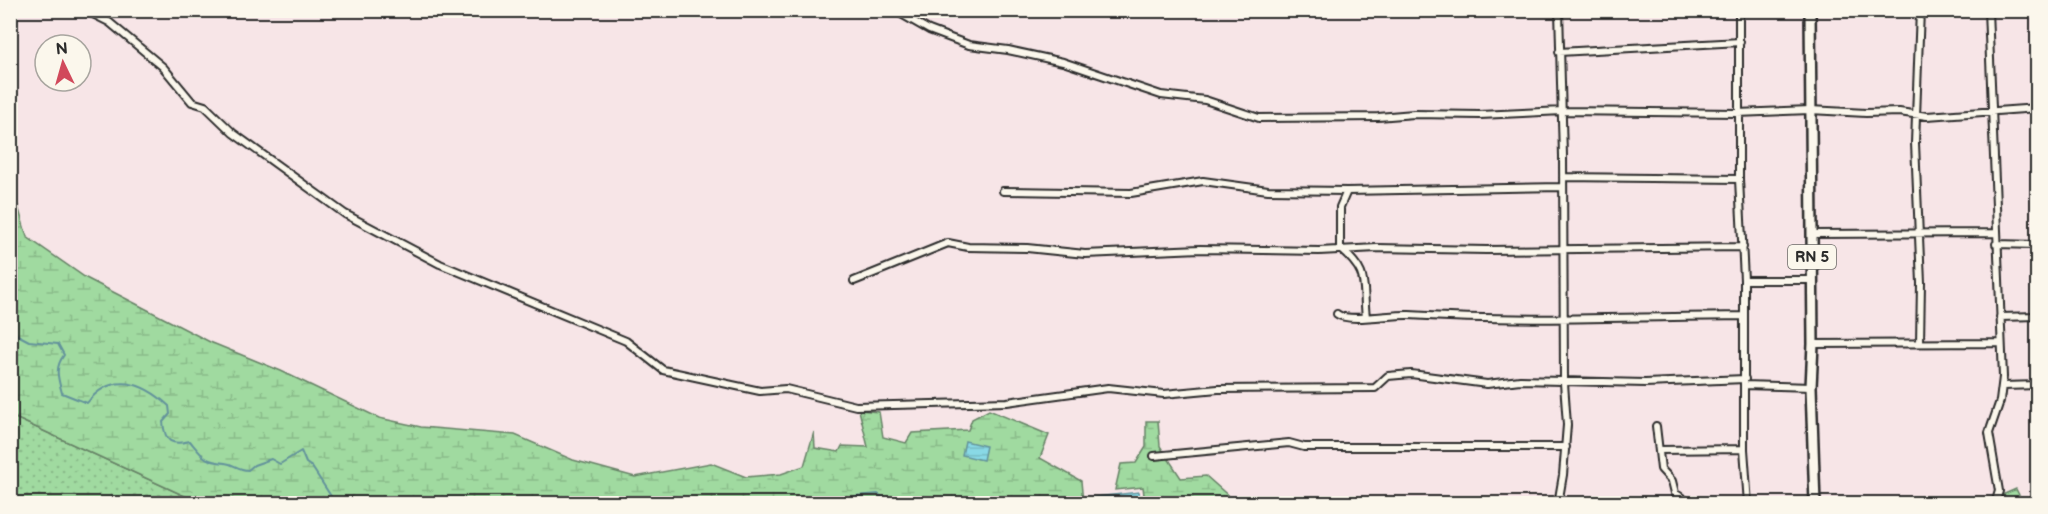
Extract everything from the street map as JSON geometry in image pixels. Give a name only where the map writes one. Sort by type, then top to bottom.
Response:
[{"type":"main road","name":"RN 5","points":[[1810,10],[1813,234],[1811,387],[1815,504]]},
{"type":"street","points":[[85,10],[109,22],[154,60],[192,102],[205,106],[233,133],[345,214],[440,264],[626,341],[659,368],[688,377],[760,391],[786,389],[856,405],[1007,402],[1108,388],[1164,394],[1218,388],[1375,388],[1388,376],[1411,374],[1487,384],[1520,380],[1645,383],[1708,378],[1811,387]]},
{"type":"street","points":[[894,10],[929,30],[969,45],[1008,50],[1068,64],[1161,95],[1204,100],[1259,118],[1378,117],[1414,114],[1480,115],[1562,111],[1737,113],[1810,110],[1927,116],[2037,108]]},
{"type":"street","points":[[1558,504],[1566,447],[1567,393],[1564,382],[1559,10]]},
{"type":"street","points":[[1739,10],[1738,179],[1743,247],[1744,449],[1748,504]]},
{"type":"street","points":[[1920,10],[1916,114],[1917,234],[1921,283],[1920,343]]},
{"type":"street","points":[[1988,10],[2002,386],[1996,416],[1989,433],[2000,491],[1995,504]]},
{"type":"street","points":[[1559,52],[1740,42]]},
{"type":"street","points":[[1563,177],[1738,179]]},
{"type":"street","points":[[1003,191],[1131,193],[1203,181],[1268,190],[1347,191],[1563,187]]},
{"type":"street","points":[[1340,249],[1340,207],[1347,191]]},
{"type":"street","points":[[1813,234],[1996,233]]},
{"type":"street","points":[[854,281],[869,273],[911,259],[932,247],[948,243],[968,247],[1027,248],[1085,254],[1195,249],[1319,251],[1340,249],[1743,247]]},
{"type":"street","points":[[1996,244],[2037,245]]},
{"type":"street","points":[[1340,249],[1358,264],[1362,274],[1366,317]]},
{"type":"street","points":[[1744,280],[1812,280]]},
{"type":"street","points":[[1337,314],[1344,319],[1398,315],[1564,318],[1743,316]]},
{"type":"street","points":[[2000,317],[2037,316]]},
{"type":"street","points":[[1813,344],[2001,343]]},
{"type":"street","points":[[2002,386],[2037,386]]},
{"type":"street","points":[[1656,426],[1661,469],[1672,481],[1675,493],[1691,504]]},
{"type":"street","points":[[1154,456],[1289,443],[1304,447],[1566,447]]},
{"type":"street","points":[[1659,450],[1744,449]]},
{"type":"green space","points":[[10,190],[15,196],[27,237],[86,278],[210,342],[281,371],[379,418],[421,427],[515,435],[573,460],[635,477],[711,463],[746,477],[781,474],[804,466],[814,432],[815,448],[839,452],[842,446],[868,447],[859,410],[879,412],[883,437],[906,443],[912,433],[968,430],[972,419],[989,410],[1049,435],[1040,458],[1081,481],[1083,503],[200,503],[11,416]]},
{"type":"green space","points":[[11,416],[200,503],[11,504]]},
{"type":"green space","points":[[1146,421],[1158,421],[1160,446],[1181,478],[1206,476],[1232,499],[1285,503],[1145,503],[1143,487],[1115,490],[1121,464],[1136,463],[1146,447]]},
{"type":"green space","points":[[2016,489],[2023,503],[1982,503],[1982,499],[2000,496]]},
{"type":"water","points":[[965,441],[986,446],[983,460],[962,455]]},
{"type":"water","points":[[1139,492],[1140,503],[1089,503],[1088,498]]},
{"type":"waterway","points":[[10,294],[15,297],[16,310],[10,313]]},
{"type":"waterway","points":[[10,331],[29,341],[58,344],[64,355],[58,369],[62,393],[87,403],[97,393],[117,384],[138,386],[149,391],[169,406],[170,414],[163,422],[167,438],[178,443],[190,441],[209,460],[248,470],[254,465],[271,459],[280,464],[301,451],[306,463],[312,467],[336,504]]},
{"type":"waterway","points":[[838,504],[857,496],[878,494],[887,501],[885,504]]}]
